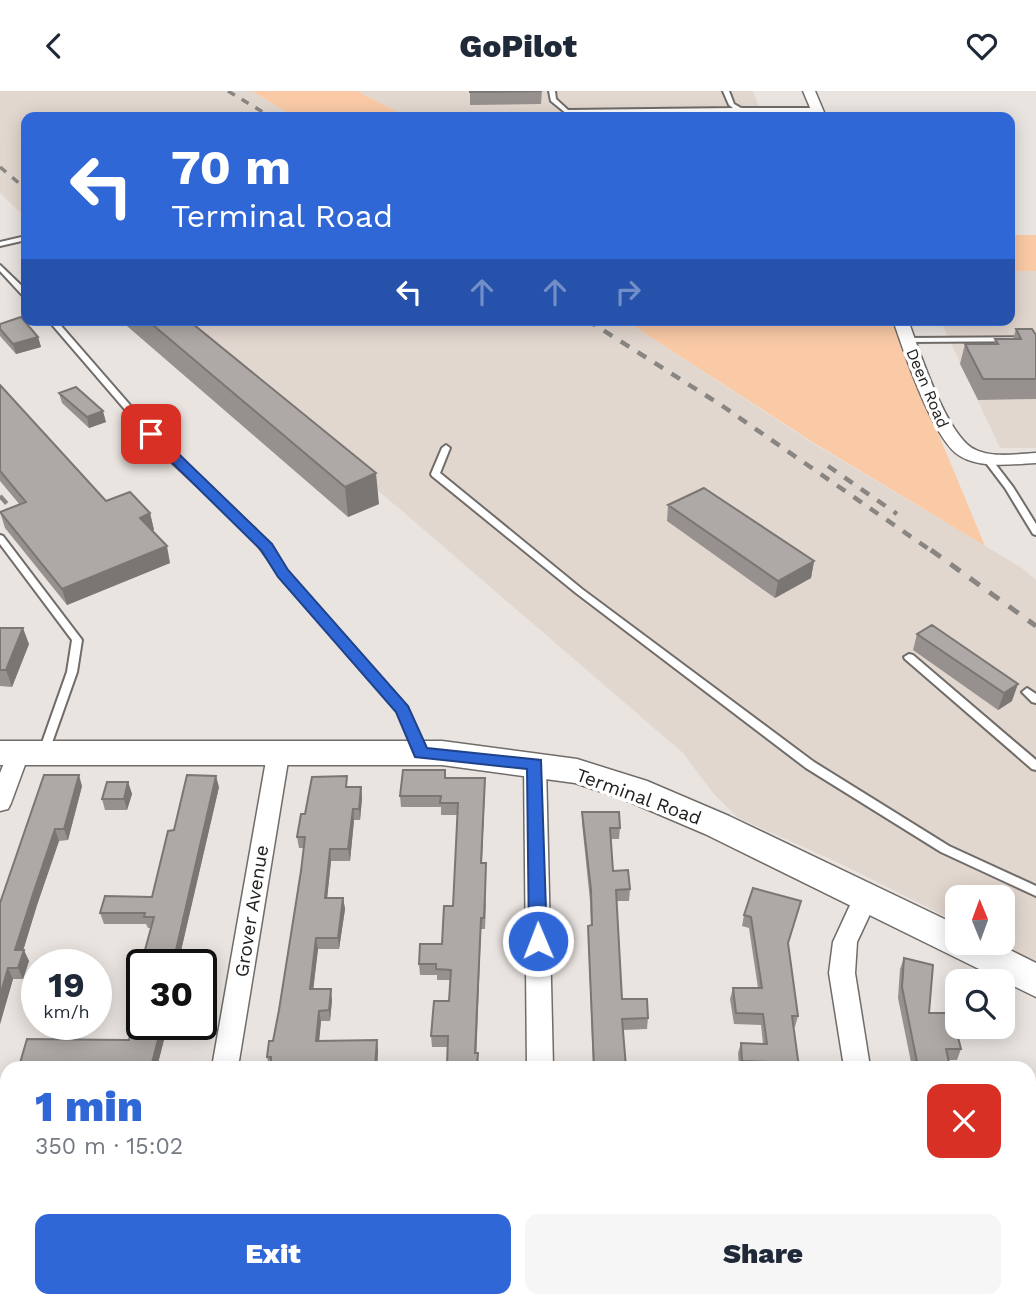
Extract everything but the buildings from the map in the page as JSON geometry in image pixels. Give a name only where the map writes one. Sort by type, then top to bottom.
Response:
[{"type":"main road","name":"Terminal Road","points":[[21,754],[421,753],[535,764],[577,771],[635,790],[717,825],[945,936]]},
{"type":"main road","name":"Terminal Road","points":[[983,955],[1036,981]]},
{"type":"street","points":[[809,91],[818,112]]},
{"type":"street","name":"Deen Road","points":[[902,326],[948,435],[964,452],[987,459]]},
{"type":"street","points":[[987,459],[1036,458]]},
{"type":"street","points":[[0,803],[21,754]]},
{"type":"street","name":"Grover Avenue","points":[[226,1061],[278,755]]},
{"type":"street","points":[[535,764],[540,1061]]},
{"type":"street","points":[[856,1061],[842,973],[845,942],[866,897]]},
{"type":"lane","points":[[552,91],[553,100],[567,112],[780,112]]},
{"type":"lane","points":[[726,91],[732,105],[740,110]]},
{"type":"lane","points":[[0,244],[21,239]]},
{"type":"lane","points":[[0,267],[21,289]]},
{"type":"lane","points":[[57,326],[167,453],[253,531],[283,573],[403,710],[421,753]]},
{"type":"lane","points":[[907,340],[1036,339]]},
{"type":"lane","points":[[446,448],[435,474],[579,591],[810,765],[945,849],[1036,891]]},
{"type":"lane","points":[[987,459],[1009,487],[1036,531]]},
{"type":"lane","points":[[0,538],[78,640],[72,672],[21,754]]},
{"type":"lane","points":[[909,657],[1036,766]]},
{"type":"shaded area","points":[[0,91],[252,91],[287,112],[21,112],[21,213],[0,193]]},
{"type":"shaded area","points":[[252,91],[357,91],[397,112],[287,112]]},
{"type":"shaded area","points":[[357,91],[753,91],[761,112],[397,112]]},
{"type":"shaded area","points":[[1015,235],[1036,235],[1036,271],[1015,271]]},
{"type":"shaded area","points":[[1015,271],[1036,271],[1036,448],[1000,448],[943,326],[1015,326]]},
{"type":"shaded area","points":[[180,326],[633,326],[811,442],[1022,568],[1036,580],[1036,962],[1015,951],[1015,885],[945,885],[945,916],[837,862],[738,818],[713,793],[683,753],[401,510]]},
{"type":"shaded area","points":[[633,326],[893,326],[985,546],[811,441]]},
{"type":"railway","points":[[228,91],[263,112]]},
{"type":"railway","points":[[0,167],[21,185]]},
{"type":"railway","points":[[596,326],[721,405],[933,552]]},
{"type":"railway","points":[[828,466],[897,514]]},
{"type":"railway","points":[[0,496],[20,518]]},
{"type":"railway","points":[[931,550],[1036,626]]},
{"type":"route","points":[[151,434],[167,453],[267,547],[283,573],[403,710],[421,753],[535,764],[538,941]]}]
